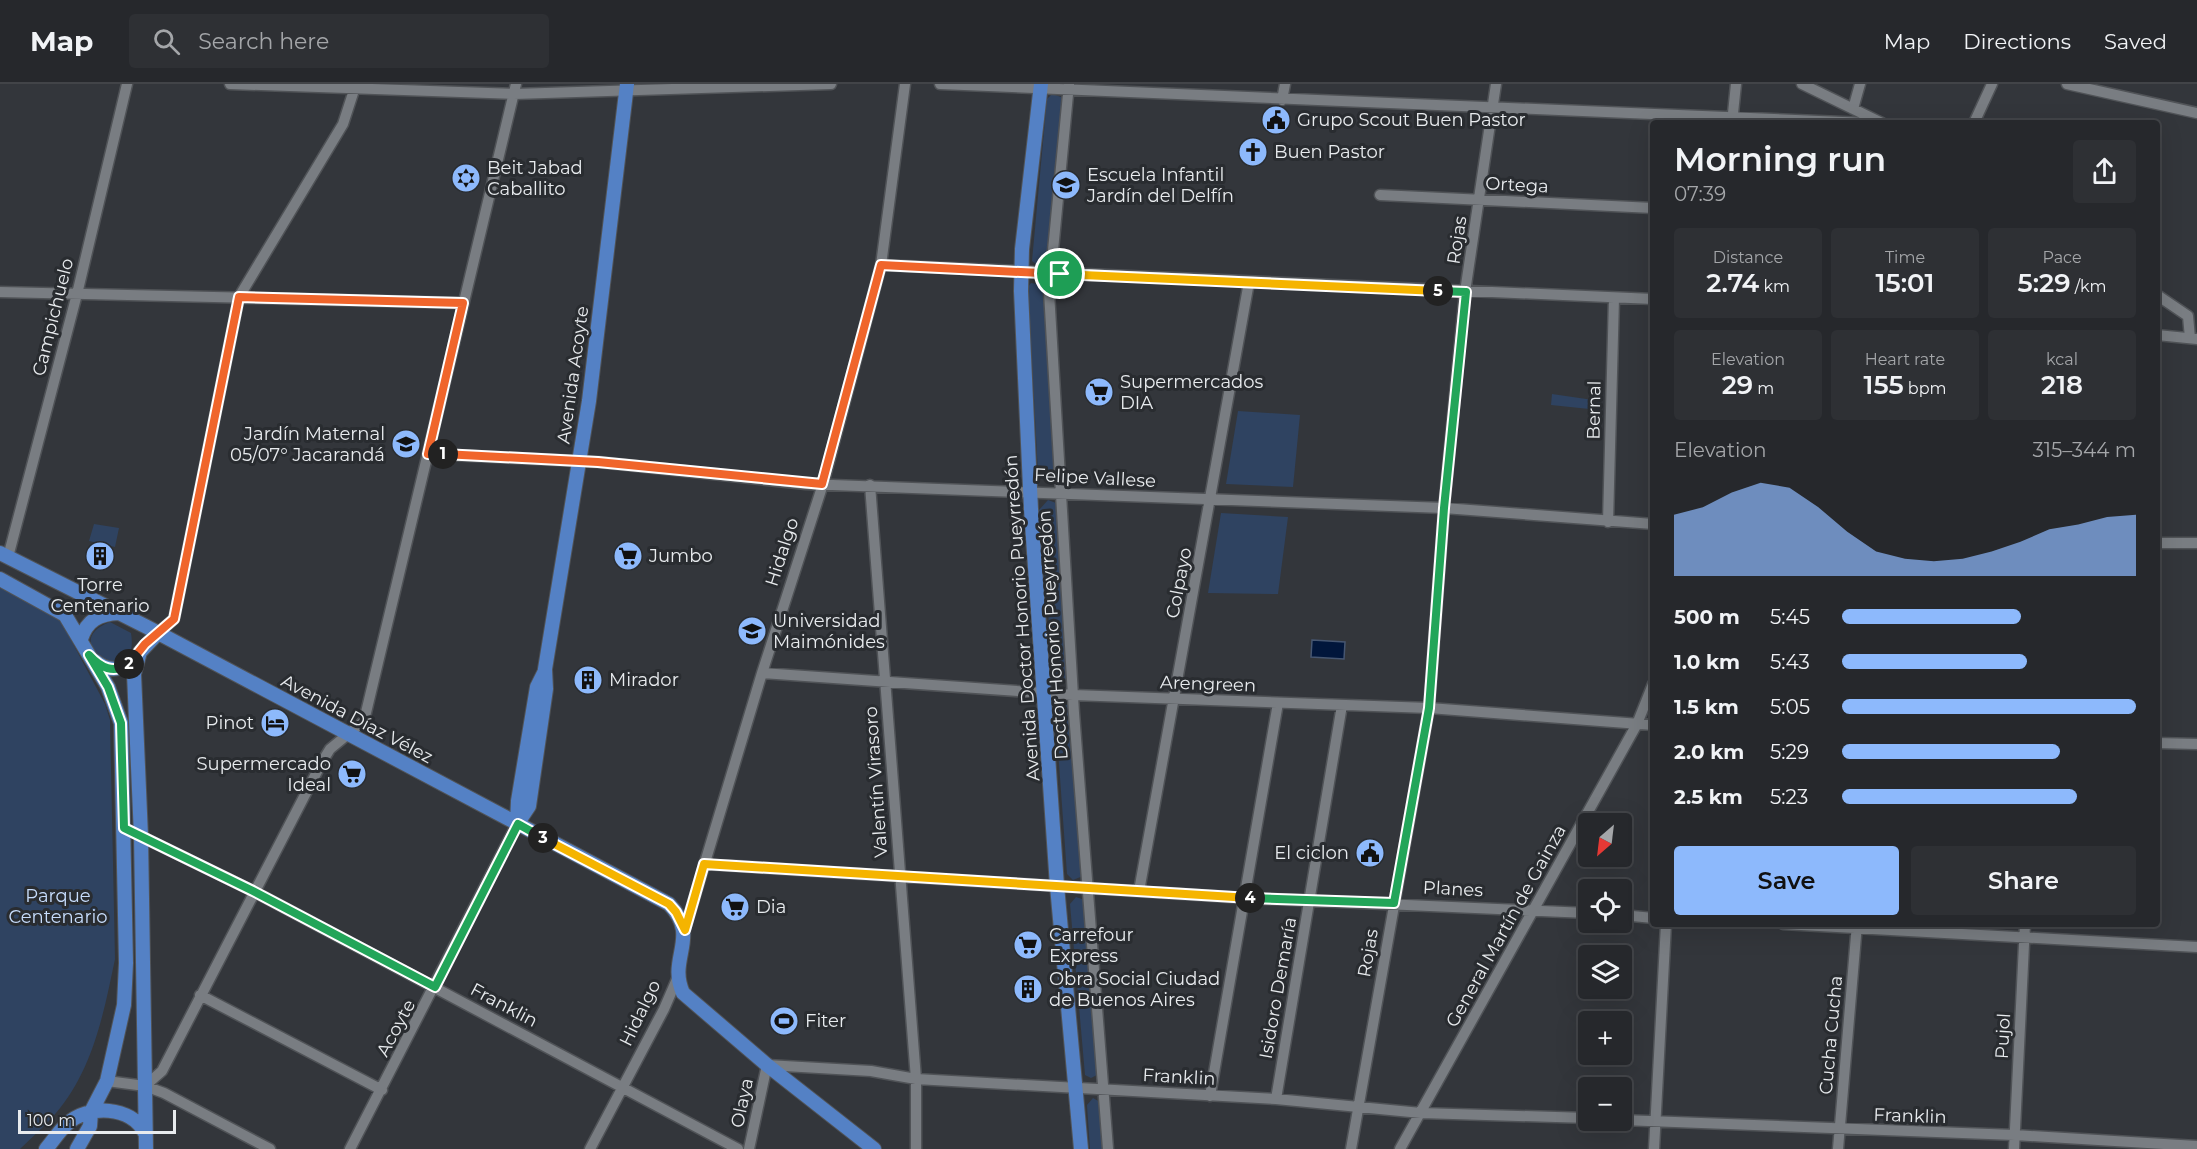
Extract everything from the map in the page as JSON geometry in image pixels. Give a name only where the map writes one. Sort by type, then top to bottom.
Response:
[{"type":"main road","name":"Avenida Acoyte","points":[[518,824],[518,801],[537,687],[546,669],[593,371],[627,86]]},
{"type":"main road","name":"Avenida Doctor Honorio Pueyrredón","points":[[1040,86],[1020,271],[1030,491],[1057,886],[1081,1149]]},
{"type":"main road","points":[[4,555],[16,587]]},
{"type":"main road","name":"Avenida Díaz Vélez","points":[[4,555],[158,633],[669,904],[685,930]]},
{"type":"main road","points":[[0,579],[61,611],[81,639],[108,687],[121,723],[126,978],[123,1005],[107,1081],[91,1112],[90,1126],[77,1149]]},
{"type":"main road","points":[[81,639],[86,627],[94,619],[104,614],[119,613]]},
{"type":"main road","points":[[146,1149],[141,836],[134,685],[136,658],[142,647],[158,633]]},
{"type":"main road","points":[[89,655],[100,666],[110,669],[122,668],[136,658]]},
{"type":"main road","name":"Hidalgo","points":[[676,979],[685,930]]},
{"type":"main road","points":[[676,979],[683,993],[691,1001],[767,1065],[874,1149]]},
{"type":"main road","points":[[46,1149],[67,1124],[91,1112],[111,1111],[125,1114],[141,1125],[145,1133]]},
{"type":"street","name":"Campichuelo","points":[[4,555],[77,294],[127,84]]},
{"type":"street","points":[[230,84],[515,89],[831,84]]},
{"type":"street","name":"Hidalgo","points":[[685,930],[762,673],[822,484],[881,265],[905,84]]},
{"type":"street","points":[[940,84],[1069,87],[1282,100],[1732,120],[1736,84]]},
{"type":"street","points":[[1282,100],[1285,84]]},
{"type":"street","name":"Rojas","points":[[1351,1149],[1429,708],[1444,508],[1466,292],[1496,84]]},
{"type":"street","points":[[1802,84],[1876,120]]},
{"type":"street","points":[[1852,109],[1860,84]]},
{"type":"street","points":[[1975,120],[1992,84]]},
{"type":"street","points":[[2067,84],[2197,113]]},
{"type":"street","points":[[158,633],[174,619],[239,297],[343,124],[356,86]]},
{"type":"street","name":"Doctor Honorio Pueyrredón","points":[[1069,87],[1049,273],[1073,695],[1108,1149]]},
{"type":"street","points":[[145,1086],[162,1071],[253,891],[322,762],[330,749],[364,721],[515,89]]},
{"type":"street","name":"Ortega","points":[[1380,195],[1650,208]]},
{"type":"street","points":[[881,265],[1650,300]]},
{"type":"street","name":"Colpayo","points":[[1139,891],[1249,282]]},
{"type":"street","points":[[0,292],[463,303]]},
{"type":"street","points":[[2160,297],[2188,316],[2194,339],[2160,335]]},
{"type":"street","name":"Bernal","points":[[1608,522],[1614,298]]},
{"type":"street","name":"Felipe Vallese","points":[[428,454],[579,461],[822,484],[1444,508],[1650,524]]},
{"type":"street","name":"Valentín Virasoro","points":[[870,485],[916,1079],[916,1149]]},
{"type":"street","points":[[2160,543],[2197,543]]},
{"type":"street","name":"Arengreen","points":[[762,673],[1073,695],[1429,708],[1650,726]]},
{"type":"street","name":"General Martín de Gainza","points":[[1400,1149],[1637,724],[1650,692]]},
{"type":"street","points":[[1210,1096],[1278,703]]},
{"type":"street","name":"Isidoro Demaría","points":[[1276,1100],[1342,705]]},
{"type":"street","points":[[2160,743],[2197,744]]},
{"type":"street","name":"Acoyte","points":[[350,1149],[518,824]]},
{"type":"street","name":"Franklin","points":[[124,828],[253,891],[738,1149]]},
{"type":"street","name":"Planes","points":[[704,864],[1245,898],[1578,912]]},
{"type":"street","points":[[1632,916],[1650,918]]},
{"type":"street","points":[[1654,1149],[1666,927]]},
{"type":"street","name":"Cucha Cucha","points":[[1838,1149],[1857,927]]},
{"type":"street","points":[[1871,927],[2197,947]]},
{"type":"street","name":"Pujol","points":[[2014,1149],[2025,927]]},
{"type":"street","name":"Hidalgo","points":[[590,1149],[623,1088],[676,979]]},
{"type":"street","points":[[200,995],[382,1090]]},
{"type":"street","name":"Franklin","points":[[767,1065],[871,1071],[916,1079],[1276,1100],[1421,1113],[1578,1118]]},
{"type":"street","name":"Olaya","points":[[749,1149],[767,1065]]},
{"type":"street","points":[[107,1081],[145,1086],[164,1093],[270,1149]]},
{"type":"street","name":"Franklin","points":[[1632,1120],[2015,1135],[2197,1146]]},
{"type":"green space","points":[[1052,94],[1061,97],[1063,102],[1046,263],[1037,265],[1032,261],[1047,99]]},
{"type":"green space","points":[[1031,283],[1044,285],[1054,472],[1048,480],[1038,473],[1028,287]]},
{"type":"green space","points":[[1552,394],[1600,401],[1599,410],[1551,405]]},
{"type":"green space","points":[[1238,411],[1300,415],[1293,487],[1226,484]]},
{"type":"green space","points":[[1048,500],[1056,503],[1058,508],[1068,677],[1061,683],[1054,680],[1039,510]]},
{"type":"green space","points":[[1221,513],[1288,517],[1278,594],[1208,593]]},
{"type":"green space","points":[[94,524],[119,528],[115,547],[89,541]]},
{"type":"green space","name":"Parque Centenario","points":[[0,588],[51,613],[62,623],[105,704],[110,720],[115,959],[111,979],[95,1040],[79,1078],[56,1113],[20,1149],[0,1149]]},
{"type":"green space","points":[[110,622],[131,633],[131,651],[124,660],[114,662],[94,651],[91,641],[95,631]]},
{"type":"green space","points":[[1062,702],[1070,707],[1083,876],[1073,880],[1067,874],[1055,709]]},
{"type":"green space","points":[[1076,897],[1085,900],[1099,1074],[1091,1078],[1085,1075],[1070,904]]},
{"type":"green space","points":[[1093,1098],[1100,1102],[1104,1149],[1090,1149],[1087,1105]]},
{"type":"shaded area","points":[[1312,640],[1345,642],[1344,659],[1311,657]]},
{"type":"place","name":"Grupo Scout Buen Pastor","points":[[1276,120]]},
{"type":"place","name":"Buen Pastor","points":[[1253,152]]},
{"type":"place","name":"Beit Jabad Caballito","points":[[466,178]]},
{"type":"place","name":"Escuela Infantil Jardín del Delfín","points":[[1066,185]]},
{"type":"place","name":"Supermercados DIA","points":[[1099,392]]},
{"type":"place","name":"Jardín Maternal 05/07° Jacarandá","points":[[406,444]]},
{"type":"place","name":"Torre Centenario","points":[[100,556]]},
{"type":"place","name":"Jumbo","points":[[628,556]]},
{"type":"place","name":"Universidad Maimónides","points":[[752,631]]},
{"type":"place","name":"Mirador","points":[[588,680]]},
{"type":"place","name":"Pinot","points":[[275,723]]},
{"type":"place","name":"Supermercado Ideal","points":[[352,774]]},
{"type":"place","name":"El ciclon","points":[[1370,853]]},
{"type":"place","name":"Dia","points":[[735,907]]},
{"type":"place","name":"Carrefour Express","points":[[1028,945]]},
{"type":"place","name":"Obra Social Ciudad de Buenos Aires","points":[[1028,989]]},
{"type":"place","name":"Fiter","points":[[784,1021]]},
{"type":"route","points":[[881,265],[1060,274],[1466,292],[1444,508],[1429,708],[1394,903],[1245,898],[704,864],[691,916],[685,930],[680,918],[669,904],[518,824],[435,987],[253,891],[124,828],[121,723],[108,687],[89,655],[103,667],[122,668],[136,658],[142,647],[174,619],[239,297],[463,303],[428,454],[598,462],[822,484],[881,265]]}]
